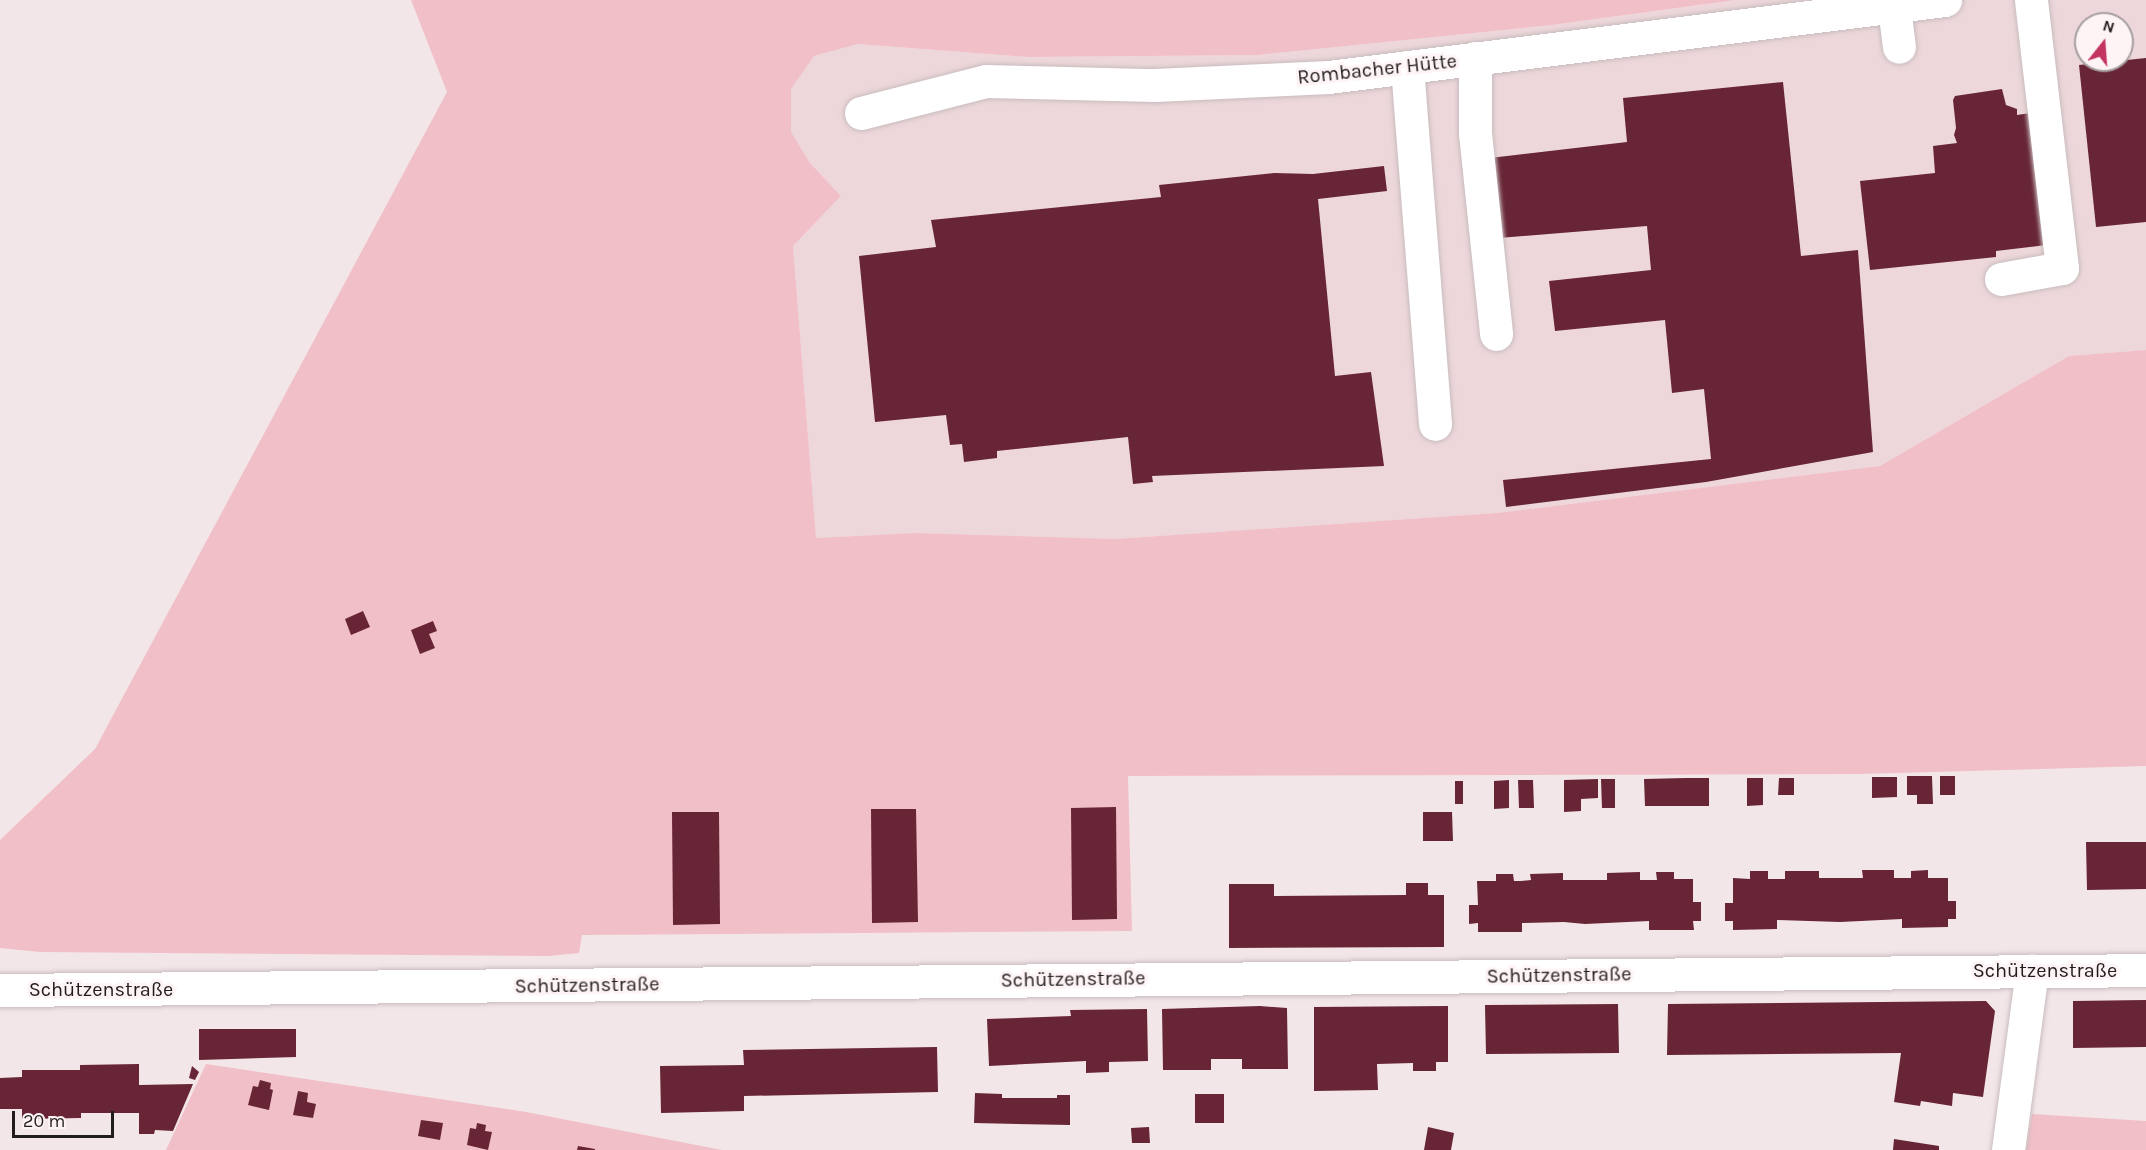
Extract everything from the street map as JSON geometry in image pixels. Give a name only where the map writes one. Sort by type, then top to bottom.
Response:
[{"type":"street","name":"Rombacher Hütte","points":[[861,113],[986,81],[1155,85],[1329,77],[1945,0]]},
{"type":"street","points":[[2001,279],[2062,268],[2031,0]]},
{"type":"street","points":[[1894,7],[1899,47]]},
{"type":"street","points":[[1474,58],[1475,133],[1496,334]]},
{"type":"street","points":[[1407,67],[1435,424]]},
{"type":"street","name":"Schützenstraße","points":[[0,990],[2146,970]]},
{"type":"street","points":[[2008,1150],[2032,971]]},
{"type":"shaded area","points":[[411,0],[1735,0],[1552,25],[1258,55],[1028,57],[858,44],[814,56],[791,89],[791,132],[810,163],[841,196],[793,246],[816,538],[915,533],[1115,539],[1497,513],[1880,466],[2069,356],[2146,350],[2146,766],[1860,774],[1128,776],[1132,931],[582,935],[579,953],[549,956],[40,952],[0,948],[0,840],[95,749],[447,92]]},
{"type":"shaded area","points":[[1735,0],[2146,0],[2146,350],[2069,356],[1880,466],[1497,513],[1115,539],[915,533],[816,538],[793,246],[841,196],[810,163],[791,132],[791,89],[814,56],[858,44],[1028,57],[1258,55],[1552,25]]},
{"type":"shaded area","points":[[206,1064],[526,1112],[722,1150],[166,1150]]},
{"type":"shaded area","points":[[2032,1114],[2146,1121],[2146,1150],[2026,1150]]},
{"type":"building","points":[[2146,58],[2146,222],[2096,227],[2080,72],[2134,72],[2134,59]]},
{"type":"building","points":[[1783,82],[1801,256],[1858,250],[1873,452],[1706,482],[1506,507],[1503,480],[1711,459],[1704,389],[1672,393],[1665,320],[1555,331],[1549,281],[1651,270],[1647,226],[1499,238],[1490,158],[1627,142],[1623,98]]},
{"type":"building","points":[[2002,89],[2006,105],[2017,109],[2017,115],[2030,113],[2046,245],[1996,251],[1996,257],[1870,270],[1860,181],[1935,173],[1933,146],[1957,143],[1954,135],[1956,128],[1953,100],[1955,96]]},
{"type":"building","points":[[1384,166],[1387,191],[1318,199],[1335,376],[1371,372],[1384,466],[1152,476],[1153,482],[1133,484],[1128,437],[997,451],[997,458],[964,462],[962,444],[950,445],[946,415],[875,422],[859,256],[936,247],[931,220],[1161,197],[1159,185],[1274,173],[1313,174]]},
{"type":"building","points":[[363,611],[370,627],[351,635],[345,619]]},
{"type":"building","points":[[433,621],[437,631],[429,634],[435,648],[420,654],[411,630]]},
{"type":"building","points":[[1907,776],[1932,776],[1933,804],[1917,804],[1917,795],[1907,795]]},
{"type":"building","points":[[1940,776],[1955,776],[1955,795],[1940,795]]},
{"type":"building","points":[[1872,777],[1897,777],[1897,797],[1872,798]]},
{"type":"building","points":[[1709,778],[1709,806],[1645,806],[1644,779]]},
{"type":"building","points":[[1747,778],[1763,778],[1763,805],[1747,806]]},
{"type":"building","points":[[1779,778],[1794,778],[1794,795],[1778,795]]},
{"type":"building","points":[[1598,779],[1598,798],[1581,799],[1581,811],[1564,812],[1564,780]]},
{"type":"building","points":[[1601,779],[1615,779],[1615,808],[1602,808]]},
{"type":"building","points":[[1509,780],[1509,808],[1494,809],[1494,781]]},
{"type":"building","points":[[1518,780],[1533,780],[1534,808],[1519,808]]},
{"type":"building","points":[[1455,781],[1463,781],[1463,804],[1455,804]]},
{"type":"building","points":[[1116,807],[1117,919],[1072,920],[1071,808]]},
{"type":"building","points":[[871,809],[916,809],[918,922],[872,923]]},
{"type":"building","points":[[672,812],[719,812],[720,924],[673,925]]},
{"type":"building","points":[[1423,812],[1452,812],[1453,841],[1423,841]]},
{"type":"building","points":[[2086,842],[2146,842],[2146,889],[2087,890]]},
{"type":"building","points":[[1862,870],[1894,870],[1894,878],[1911,878],[1911,871],[1928,870],[1928,878],[1948,878],[1948,901],[1956,901],[1956,919],[1948,919],[1948,927],[1902,928],[1902,919],[1840,922],[1777,920],[1777,929],[1733,930],[1733,921],[1725,921],[1725,903],[1733,903],[1733,878],[1750,879],[1750,871],[1768,871],[1768,879],[1785,879],[1785,871],[1819,871],[1819,878],[1863,878]]},
{"type":"building","points":[[1640,872],[1640,880],[1657,880],[1656,872],[1674,872],[1674,879],[1693,879],[1693,902],[1701,902],[1701,921],[1693,921],[1694,930],[1649,930],[1649,921],[1585,924],[1522,923],[1522,932],[1478,932],[1478,923],[1469,924],[1469,905],[1478,905],[1477,881],[1496,881],[1496,874],[1513,874],[1514,881],[1531,880],[1530,874],[1563,873],[1563,880],[1607,880],[1607,873]]},
{"type":"building","points":[[1406,883],[1428,883],[1428,895],[1444,895],[1444,947],[1229,948],[1229,884],[1274,884],[1274,896],[1406,895]]},
{"type":"building","points":[[2146,1000],[2146,1047],[2073,1048],[2073,1001]]},
{"type":"building","points":[[1986,1001],[1995,1011],[1983,1097],[1953,1093],[1952,1106],[1921,1101],[1920,1106],[1894,1102],[1901,1053],[1667,1055],[1668,1004]]},
{"type":"building","points":[[1618,1004],[1619,1053],[1486,1054],[1485,1005]]},
{"type":"building","points":[[1260,1006],[1287,1008],[1288,1069],[1242,1069],[1242,1059],[1211,1059],[1211,1070],[1163,1070],[1162,1009]]},
{"type":"building","points":[[1448,1006],[1448,1062],[1436,1062],[1436,1071],[1413,1071],[1413,1063],[1377,1064],[1378,1090],[1314,1091],[1314,1007]]},
{"type":"building","points":[[1147,1009],[1148,1061],[1109,1062],[1109,1072],[1086,1073],[1086,1061],[989,1066],[987,1019],[1071,1016],[1070,1010]]},
{"type":"building","points":[[199,1029],[296,1029],[296,1057],[199,1060]]},
{"type":"building","points":[[937,1047],[938,1092],[744,1096],[744,1111],[661,1113],[660,1066],[744,1065],[743,1050]]},
{"type":"building","points":[[139,1064],[139,1085],[193,1084],[173,1131],[155,1130],[154,1134],[139,1134],[139,1113],[81,1113],[81,1118],[22,1119],[22,1109],[0,1109],[0,1078],[22,1077],[22,1070],[80,1070],[80,1065]]},
{"type":"building","points":[[192,1066],[199,1072],[195,1080],[189,1078]]},
{"type":"building","points":[[260,1080],[271,1083],[270,1089],[273,1090],[269,1110],[248,1105],[253,1086],[258,1087]]},
{"type":"building","points":[[298,1091],[308,1093],[307,1102],[316,1104],[313,1118],[293,1115]]},
{"type":"building","points":[[975,1093],[1002,1094],[1002,1098],[1057,1098],[1057,1095],[1070,1095],[1070,1125],[974,1123]]},
{"type":"building","points":[[1195,1094],[1224,1094],[1224,1123],[1195,1123]]},
{"type":"building","points":[[421,1120],[443,1123],[440,1140],[418,1136]]},
{"type":"building","points":[[477,1123],[486,1125],[485,1131],[492,1132],[488,1150],[467,1145],[470,1128],[476,1129]]},
{"type":"building","points":[[1149,1127],[1150,1143],[1132,1143],[1131,1128]]},
{"type":"building","points":[[1428,1127],[1454,1133],[1451,1150],[1424,1150]]},
{"type":"building","points":[[1894,1139],[1939,1146],[1939,1150],[1893,1150]]},
{"type":"building","points":[[578,1146],[595,1149],[595,1150],[577,1150]]}]
